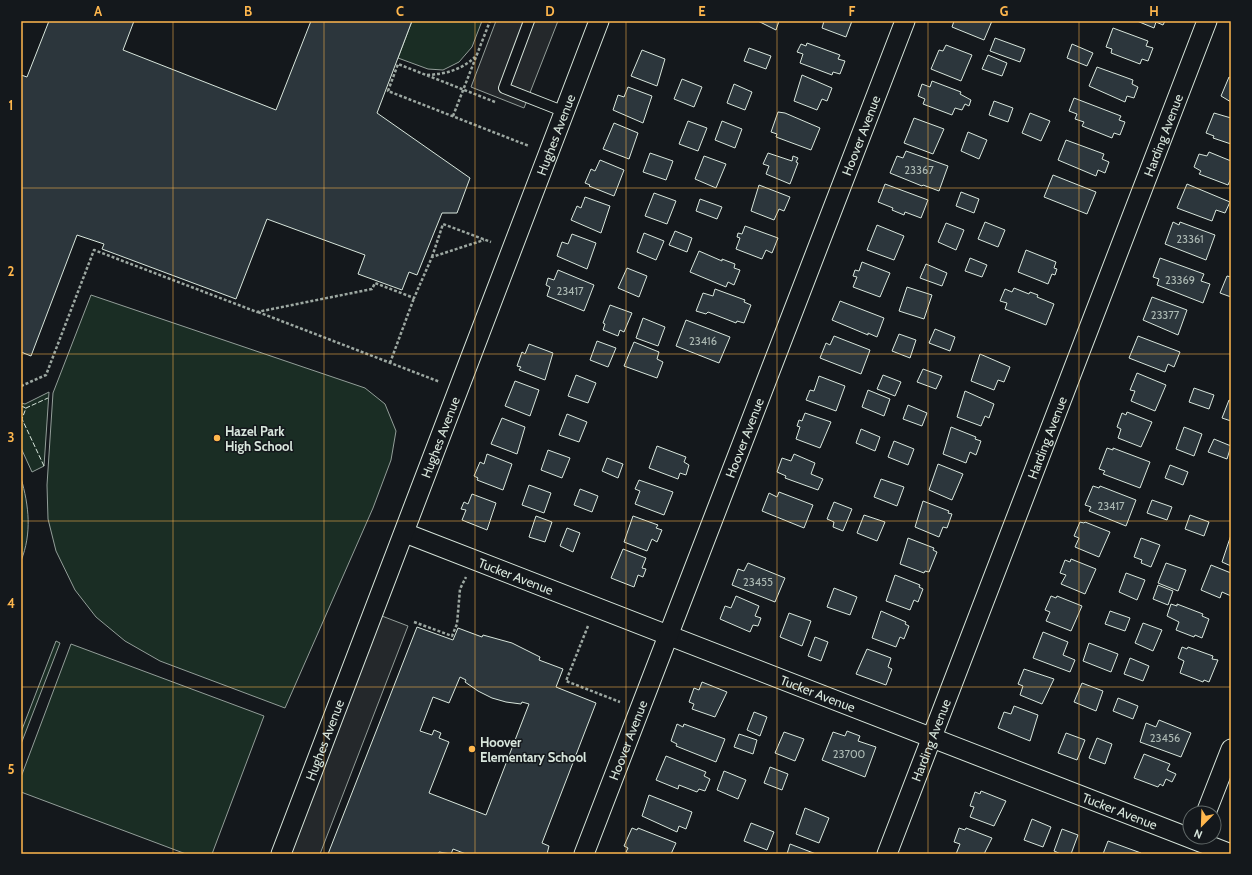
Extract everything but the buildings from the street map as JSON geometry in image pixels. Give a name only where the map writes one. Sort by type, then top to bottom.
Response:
[{"type":"street","name":"Hughes Avenue","points":[[281,854],[460,390],[600,21]]},
{"type":"street","name":"Hoover Avenue","points":[[584,854],[905,21]]},
{"type":"street","name":"Harding Avenue","points":[[887,854],[1207,21]]},
{"type":"street","name":"Tucker Avenue","points":[[405,533],[932,738],[1182,839]]},
{"type":"street","points":[[1209,805],[1231,749]]},
{"type":"street","name":"Tucker Avenue","points":[[1199,845],[1231,854]]},
{"type":"lane","points":[[529,21],[504,88],[565,112]]},
{"type":"path","points":[[453,116],[490,21]]},
{"type":"path","points":[[426,75],[443,74],[456,70],[468,64],[477,55]]},
{"type":"path","points":[[498,103],[398,64],[388,91],[529,146]]},
{"type":"path","points":[[390,363],[414,298],[432,257],[442,224],[491,242]]},
{"type":"path","points":[[432,257],[484,240]]},
{"type":"path","points":[[21,386],[46,375],[94,250],[460,390]]},
{"type":"path","points":[[257,312],[372,289],[375,284],[414,298]]},
{"type":"path","points":[[414,622],[452,636],[457,624],[460,589],[468,573]]},
{"type":"path","points":[[590,620],[566,681],[620,702]]},
{"type":"green space","points":[[412,21],[482,21],[472,47],[459,62],[443,70],[428,69],[398,58]]},
{"type":"green space","points":[[91,295],[365,388],[385,404],[396,431],[391,460],[373,508],[285,708],[160,661],[125,641],[96,617],[75,590],[56,551],[48,519],[47,485],[53,393]]},
{"type":"green space","points":[[49,392],[44,466],[32,472],[21,448],[21,403],[25,404]]},
{"type":"green space","points":[[21,478],[26,499],[28,530],[27,540],[21,561]]},
{"type":"green space","points":[[56,641],[60,643],[21,744],[21,732]]},
{"type":"green space","points":[[71,644],[264,716],[212,854],[186,854],[21,792],[21,777]]},
{"type":"shaded area","points":[[496,21],[558,21],[524,108],[471,87]]},
{"type":"shaded area","points":[[374,613],[408,626],[320,854],[281,854]]},
{"type":"fence","points":[[44,466],[22,419],[26,408],[48,398]]},
{"type":"fence","points":[[21,406],[26,408]]},
{"type":"place","name":"Hazel Park High School","points":[[217,438]]},
{"type":"place","name":"Hoover Elementary School","points":[[472,749]]}]
